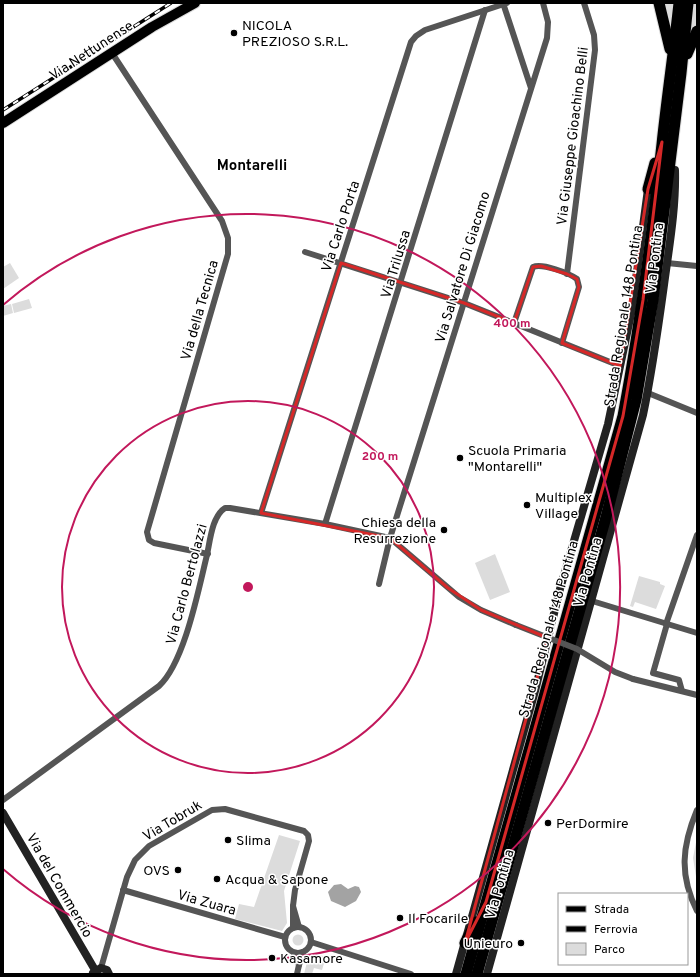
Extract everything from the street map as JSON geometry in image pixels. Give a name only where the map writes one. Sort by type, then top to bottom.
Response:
[{"type":"highway","points":[[659,3],[677,71]]},
{"type":"highway","name":"Strada Regionale 148 Pontina","points":[[677,71],[679,3]]},
{"type":"highway","name":"Strada Regionale 148 Pontina","points":[[458,974],[486,902],[623,416],[643,300],[688,3]]},
{"type":"highway","points":[[677,71],[697,31]]},
{"type":"highway","points":[[667,141],[675,170]]},
{"type":"highway","points":[[648,188],[667,141]]},
{"type":"highway","name":"Strada Regionale 148 Pontina","points":[[477,974],[628,436],[649,323],[667,141]]},
{"type":"highway","points":[[465,943],[486,902]]},
{"type":"main road","name":"Via Nettunense","points":[[3,123],[176,12],[195,3]]},
{"type":"street","points":[[504,3],[531,88]]},
{"type":"street","name":"Via Carlo Porta","points":[[261,513],[411,42],[423,31],[504,3]]},
{"type":"street","name":"Via Salvatore Di Giacomo","points":[[379,584],[390,538],[547,35],[548,22],[543,3]]},
{"type":"street","name":"Via Giuseppe Gioachino Belli","points":[[567,274],[595,50],[594,35],[584,3]]},
{"type":"street","name":"Via Trilussa","points":[[325,524],[485,10]]},
{"type":"street","name":"Via della Tecnica","points":[[112,53],[222,222],[228,238],[228,254],[147,532],[149,540],[154,543],[208,554]]},
{"type":"street","name":"Via Pontina","points":[[487,974],[635,448],[648,393],[667,263],[674,203],[675,170]]},
{"type":"street","name":"Via Pontina","points":[[458,974],[465,943],[535,691],[560,589],[608,424],[632,309],[648,188]]},
{"type":"street","points":[[305,252],[464,303],[620,366]]},
{"type":"street","points":[[667,263],[697,266]]},
{"type":"street","points":[[514,324],[530,271],[534,266],[541,266],[567,274],[578,281],[579,288],[562,343]]},
{"type":"street","points":[[648,393],[697,413]]},
{"type":"street","name":"Via Carlo Bertolazzi","points":[[3,800],[159,686],[167,678],[175,666],[197,600],[216,519],[223,509],[228,508],[325,524],[390,538]]},
{"type":"street","points":[[682,691],[679,680],[653,673],[666,624],[697,535]]},
{"type":"street","points":[[390,538],[460,597],[481,610],[577,649],[615,672],[633,679],[697,695]]},
{"type":"street","points":[[592,601],[697,633]]},
{"type":"street","name":"Via Tobruk","points":[[96,971],[132,865],[145,849],[212,810],[221,808],[300,830],[308,834],[309,841],[295,890],[293,906],[296,927]]},
{"type":"street","points":[[697,810],[688,832],[684,859],[686,882],[695,902],[697,911]]},
{"type":"street","name":"Via del Commercio","points":[[3,813],[96,971]]},
{"type":"street","name":"Via Zuara","points":[[123,890],[285,937]]},
{"type":"street","points":[[297,974],[303,952],[311,942],[307,930],[296,927],[285,937],[286,945],[294,953],[299,965]]},
{"type":"street","points":[[311,942],[411,974]]},
{"type":"street","points":[[294,953],[303,952]]},
{"type":"street","points":[[96,971],[107,970],[110,974]]},
{"type":"highlighted area","points":[[662,142],[643,300],[623,416],[486,902],[465,943],[548,638],[481,610],[448,588],[390,538],[261,513],[341,263],[464,303],[514,323],[533,267],[541,266],[567,274],[577,279],[579,287],[562,343],[620,366],[648,189]]},
{"type":"green space","points":[[664,3],[676,3],[673,30]]},
{"type":"green space","points":[[693,3],[697,3],[697,27],[690,31]]},
{"type":"green space","points":[[10,263],[19,278],[3,289],[3,267]]},
{"type":"green space","points":[[29,299],[32,308],[14,313],[12,304]]},
{"type":"green space","points":[[11,304],[13,313],[3,316],[3,306]]},
{"type":"green space","points":[[495,554],[510,592],[490,600],[475,563]]},
{"type":"green space","points":[[639,576],[660,582],[660,584],[665,586],[656,609],[635,602],[633,607],[630,606]]},
{"type":"green space","points":[[279,835],[300,841],[284,891],[287,923],[282,931],[235,919],[239,904],[254,907]]},
{"type":"green space","points":[[697,837],[697,883],[693,858]]},
{"type":"green space","points":[[298,934],[302,936],[304,940],[302,944],[298,946],[294,944],[292,940],[294,936]]},
{"type":"green space","points":[[317,954],[326,957],[322,970],[314,968],[312,974],[304,974],[308,958]]},
{"type":"shaded area","points":[[341,884],[348,889],[355,886],[359,887],[361,892],[356,901],[345,907],[331,901],[328,892],[334,885]]},
{"type":"railway","points":[[3,110],[171,3]]},
{"type":"place","name":"NICOLA PREZIOSO S.R.L.","points":[[234,33]]},
{"type":"place","name":"Scuola Primaria \"Montarelli\"","points":[[460,458]]},
{"type":"place","name":"Multiplex Village","points":[[527,505]]},
{"type":"place","name":"Chiesa della Resurrezione","points":[[444,530]]},
{"type":"place","name":"PerDormire","points":[[548,823]]},
{"type":"place","name":"Slima","points":[[228,840]]},
{"type":"place","name":"OVS","points":[[178,870]]},
{"type":"place","name":"Acqua & Sapone","points":[[217,879]]},
{"type":"place","name":"Il Focarile","points":[[400,918]]},
{"type":"place","name":"Unieuro","points":[[521,943]]},
{"type":"place","name":"Kasamore","points":[[272,958]]},
{"type":"district","name":"Montarelli","points":[[252,165]]}]
